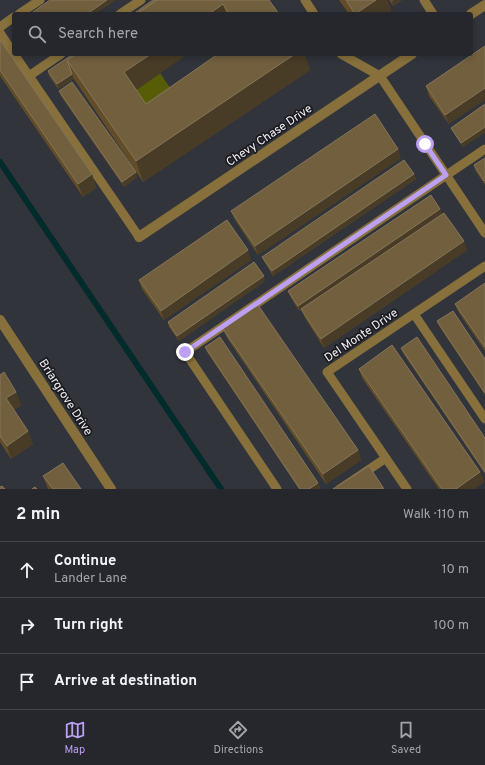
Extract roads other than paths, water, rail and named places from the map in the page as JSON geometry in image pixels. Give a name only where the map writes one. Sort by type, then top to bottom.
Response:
[{"type":"street","points":[[473,13],[485,5]]},
{"type":"street","name":"Chevy Chase Drive","points":[[139,237],[409,56]]},
{"type":"street","name":"Briargrove Drive","points":[[1,324],[111,489]]},
{"type":"lane","points":[[22,12],[40,0]]},
{"type":"lane","points":[[123,12],[141,0]]},
{"type":"lane","points":[[305,0],[313,12]]},
{"type":"lane","points":[[424,0],[432,12]]},
{"type":"lane","points":[[0,27],[12,18]]},
{"type":"lane","points":[[0,33],[12,51]]},
{"type":"lane","points":[[15,56],[139,237]]},
{"type":"lane","points":[[29,76],[58,56]]},
{"type":"lane","points":[[345,56],[380,76],[485,233]]},
{"type":"lane","points":[[277,489],[185,352],[485,149]]},
{"type":"lane","name":"Del Monte Drive","points":[[407,489],[327,372],[485,266]]},
{"type":"lane","points":[[414,314],[485,419]]},
{"type":"lane","points":[[340,489],[386,458]]},
{"type":"waterway","points":[[0,162],[221,489]]}]
